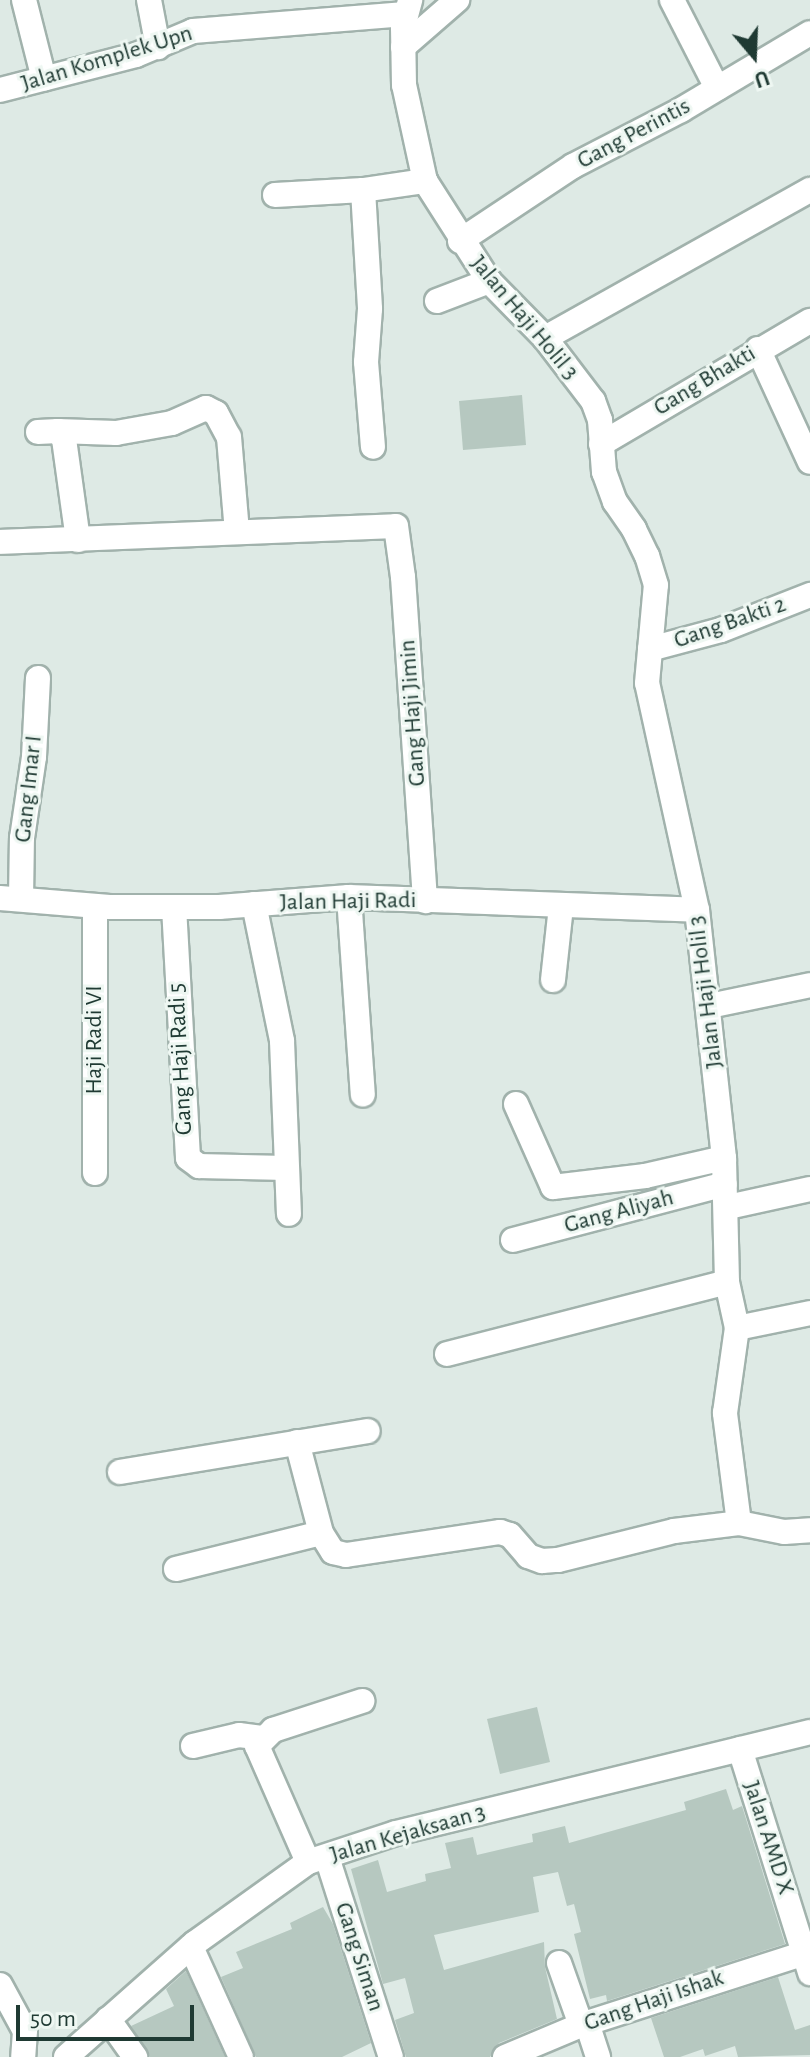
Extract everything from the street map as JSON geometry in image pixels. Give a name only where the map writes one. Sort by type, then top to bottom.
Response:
[{"type":"street","points":[[24,0],[44,79]]},
{"type":"street","points":[[149,0],[158,47]]},
{"type":"street","points":[[403,47],[457,0]]},
{"type":"street","points":[[672,0],[717,88]]},
{"type":"street","name":"Jalan Komplek Upn","points":[[0,90],[158,47],[193,31],[408,7]]},
{"type":"street","name":"Jalan Haji Holil 3","points":[[408,7],[403,47],[404,85],[425,181],[460,241],[489,281],[545,338],[593,401],[600,420],[604,472],[615,502],[634,529],[656,585],[647,683],[655,729],[686,852],[709,1006],[724,1158],[727,1282],[737,1328],[725,1413],[739,1523]]},
{"type":"street","name":"Gang Perintis","points":[[460,241],[573,166],[717,88],[810,33]]},
{"type":"street","points":[[275,195],[363,190],[425,181]]},
{"type":"street","points":[[363,190],[370,309],[366,362],[373,447]]},
{"type":"street","points":[[545,338],[810,190]]},
{"type":"street","points":[[437,301],[489,281]]},
{"type":"street","name":"Gang Bhakti","points":[[601,444],[810,321]]},
{"type":"street","points":[[758,349],[810,462]]},
{"type":"street","points":[[0,542],[78,540],[237,532],[229,437],[216,413],[206,408],[172,423],[116,433],[48,431],[66,448],[78,540]]},
{"type":"street","name":"Gang Haji Jimin","points":[[237,532],[396,526],[409,654],[425,901]]},
{"type":"street","name":"Gang Bakti 2","points":[[650,649],[721,630],[810,595]]},
{"type":"street","name":"Gang Imar I","points":[[11,899],[34,757],[38,678]]},
{"type":"street","points":[[349,897],[363,1095]]},
{"type":"street","name":"Jalan Haji Radi","points":[[11,899],[95,906],[174,907],[349,897],[697,910]]},
{"type":"street","points":[[254,904],[282,1041],[289,1214]]},
{"type":"street","name":"Haji Radi VI","points":[[95,906],[95,1173]]},
{"type":"street","points":[[553,980],[561,906]]},
{"type":"street","name":"Gang Haji Radi 5","points":[[174,907],[188,1158],[199,1166],[285,1168]]},
{"type":"street","points":[[709,1006],[810,985]]},
{"type":"street","points":[[516,1104],[553,1187],[645,1176],[724,1158]]},
{"type":"street","name":"Gang Aliyah","points":[[513,1240],[726,1195],[810,1189]]},
{"type":"street","points":[[447,1354],[727,1282]]},
{"type":"street","points":[[737,1328],[810,1313]]},
{"type":"street","points":[[120,1472],[368,1431]]},
{"type":"street","points":[[297,1442],[321,1533],[333,1552],[346,1555],[500,1532],[510,1535],[528,1556],[542,1561],[674,1531],[739,1523],[784,1532],[810,1530]]},
{"type":"street","points":[[176,1569],[321,1533]]},
{"type":"street","points":[[193,1746],[239,1735],[262,1738],[273,1730],[362,1701]]},
{"type":"street","name":"Jalan Kejaksaan 3","points":[[66,2057],[191,1947],[317,1860],[396,1833],[810,1732]]},
{"type":"street","name":"Gang Siman","points":[[262,1738],[258,1752],[317,1860],[391,2057]]},
{"type":"street","name":"Jalan AMD X","points":[[740,1749],[808,1963]]},
{"type":"street","points":[[191,1947],[241,2057]]},
{"type":"street","points":[[559,1963],[598,2057]]},
{"type":"street","name":"Gang Haji Ishak","points":[[505,2057],[584,2024],[808,1963]]},
{"type":"street","points":[[0,1985],[25,2031],[23,2057]]},
{"type":"street","points":[[108,2019],[135,2057]]},
{"type":"building","points":[[522,395],[526,445],[463,450],[459,401]]},
{"type":"building","points":[[537,1707],[550,1762],[500,1774],[487,1719]]},
{"type":"building","points":[[726,1789],[733,1810],[742,1806],[785,1944],[607,2001],[606,1995],[590,1999],[574,1934],[581,1932],[574,1904],[567,1906],[558,1872],[533,1877],[539,1912],[434,1935],[444,1970],[544,1942],[545,1967],[557,2019],[499,2043],[490,2057],[406,2057],[395,2020],[414,2013],[405,1978],[383,1984],[351,1869],[378,1860],[387,1892],[426,1881],[425,1874],[451,1868],[445,1843],[473,1837],[477,1855],[533,1842],[532,1834],[565,1826],[569,1843],[686,1810],[684,1802]]},
{"type":"building","points":[[323,1907],[333,1924],[371,2043],[342,2057],[256,2057],[221,1977],[243,1968],[236,1952],[292,1929],[290,1923]]},
{"type":"building","points":[[186,1971],[225,2057],[150,2057],[131,2026],[174,2006],[166,1989]]},
{"type":"building","points":[[778,1977],[795,2030],[810,2025],[810,2055],[738,2057],[735,2046],[705,2056],[703,2049],[680,2057],[664,2057],[651,2018]]}]
